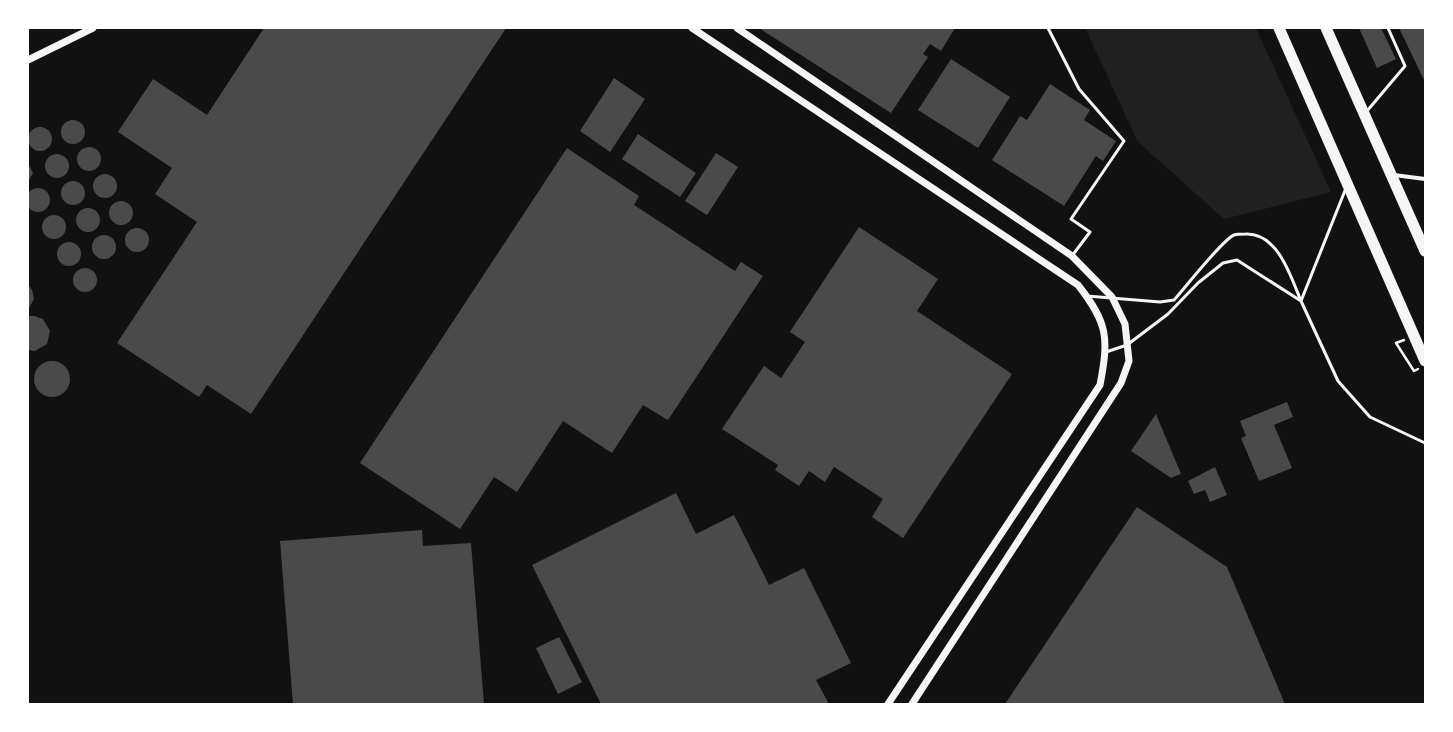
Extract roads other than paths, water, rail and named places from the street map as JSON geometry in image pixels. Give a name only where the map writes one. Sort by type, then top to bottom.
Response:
[{"type":"highway","points":[[1279,28],[1425,360]]},
{"type":"highway","points":[[1326,28],[1425,251]]},
{"type":"street","points":[[28,60],[94,28]]},
{"type":"street","points":[[692,28],[1078,285],[1093,304],[1103,325],[1106,352],[1100,385],[888,704]]},
{"type":"street","points":[[737,28],[1072,256],[1112,297],[1125,324],[1129,361],[1121,383],[912,704]]},
{"type":"street","points":[[1391,174],[1425,179]]},
{"type":"lane","points":[[1048,28],[1078,89],[1124,140],[1071,219],[1090,232],[1072,256]]},
{"type":"lane","points":[[1364,114],[1405,66],[1388,28]]},
{"type":"lane","points":[[1301,300],[1348,184]]},
{"type":"lane","points":[[1087,296],[1160,302],[1174,300],[1222,244],[1234,235],[1254,234],[1270,243],[1284,262],[1338,381],[1370,417],[1425,444]]},
{"type":"lane","points":[[1106,352],[1127,345],[1168,314],[1198,283],[1223,263],[1237,260],[1301,300]]}]
